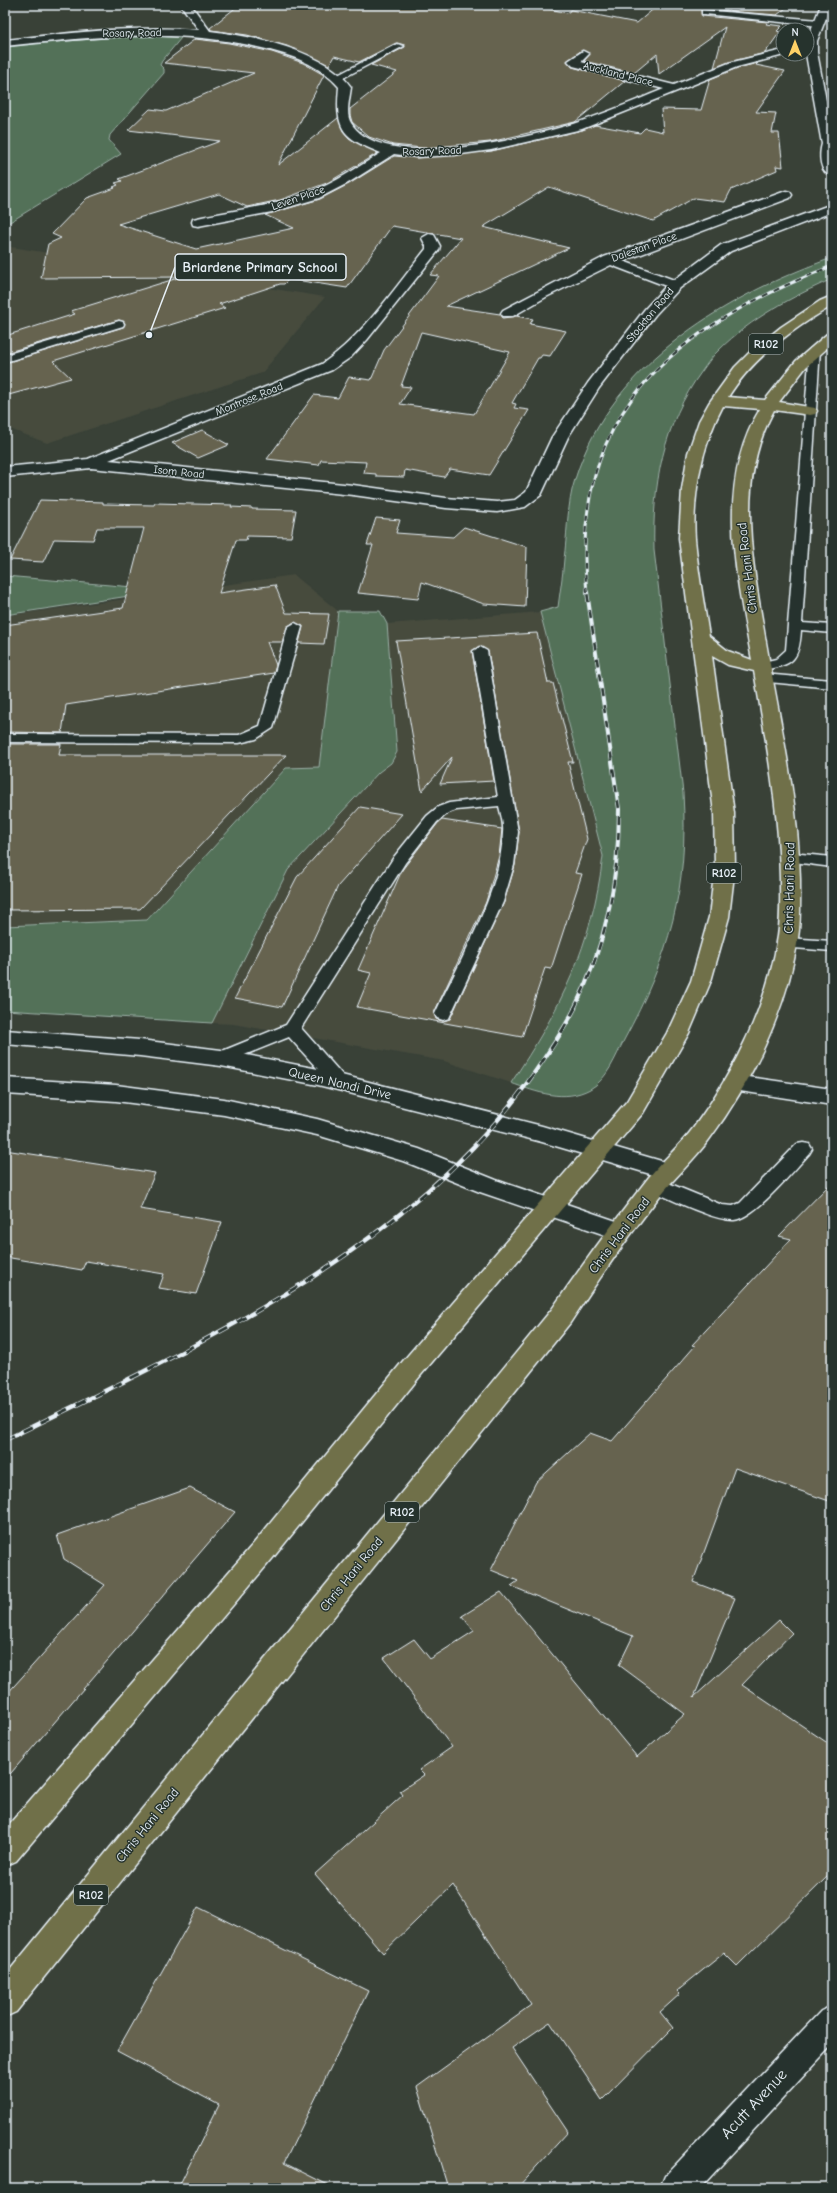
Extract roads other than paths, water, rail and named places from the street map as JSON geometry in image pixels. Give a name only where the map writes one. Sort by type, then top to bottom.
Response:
[{"type":"main road","name":"R102","points":[[5,1851],[263,1551],[412,1368],[635,1107],[678,1033],[701,981],[719,917],[725,866],[724,814],[687,538],[689,493],[699,442],[718,401],[737,373],[755,352],[782,330],[832,300]]},
{"type":"main road","name":"Chris Hani Road","points":[[5,2001],[561,1316],[620,1231],[662,1178],[702,1133],[748,1059],[770,1001],[787,943],[791,858],[784,784],[761,673],[746,573],[740,514],[745,470],[757,429],[784,383],[816,350],[832,337]]},
{"type":"main road","points":[[718,401],[770,405],[810,411]]},
{"type":"main road","points":[[701,638],[718,655],[736,664],[761,673]]},
{"type":"street","points":[[186,5],[207,34]]},
{"type":"street","points":[[815,35],[826,5]]},
{"type":"street","points":[[819,23],[832,24]]},
{"type":"street","name":"Rosary Road","points":[[5,43],[108,33],[207,34],[240,39],[289,52],[312,61],[338,77],[345,87],[343,110],[345,124],[364,143],[390,152],[420,153],[453,152],[538,136],[577,126],[743,61],[775,55]]},
{"type":"street","name":"Auckland Place","points":[[583,54],[574,60],[576,64],[674,88]]},
{"type":"street","points":[[811,62],[830,146],[825,156],[832,172]]},
{"type":"street","name":"Leven Place","points":[[198,222],[253,212],[310,196],[356,174],[390,152]]},
{"type":"street","name":"Dalestan Place","points":[[508,313],[537,295],[609,260],[786,195]]},
{"type":"street","name":"Stockton Road","points":[[533,495],[560,437],[593,386],[650,312],[675,285],[726,248],[832,208]]},
{"type":"street","name":"Montrose Road","points":[[91,463],[326,367],[346,354],[432,250],[433,246],[430,238]]},
{"type":"street","points":[[609,260],[675,285]]},
{"type":"street","name":"Isom Road","points":[[5,472],[91,463],[353,496],[497,507],[519,504],[533,495]]},
{"type":"street","name":"Queen Nandi Drive","points":[[5,1037],[140,1048],[221,1058],[340,1082],[598,1149],[662,1178]]},
{"type":"street","points":[[735,1082],[832,1097]]},
{"type":"street","points":[[5,1086],[116,1093],[224,1107],[317,1127],[411,1155],[488,1186],[551,1206],[620,1231]]},
{"type":"street","name":"Acutt Avenue","points":[[677,2188],[832,2022]]},
{"type":"lane","points":[[705,12],[819,23]]},
{"type":"lane","points":[[338,77],[400,46]]},
{"type":"lane","points":[[5,359],[119,324]]},
{"type":"lane","points":[[761,673],[781,662],[793,651],[810,411],[816,350]]},
{"type":"lane","points":[[795,626],[832,629]]},
{"type":"lane","points":[[5,738],[239,739],[250,736],[266,728],[295,627]]},
{"type":"lane","points":[[443,1014],[495,902],[506,865],[511,832],[504,801],[480,651]]},
{"type":"lane","points":[[761,673],[832,684]]},
{"type":"lane","points":[[221,1058],[292,1029],[399,860],[432,819],[443,810],[454,806],[504,801]]},
{"type":"lane","points":[[791,858],[832,862]]},
{"type":"lane","points":[[787,943],[832,946]]},
{"type":"lane","points":[[292,1029],[340,1082]]},
{"type":"lane","points":[[662,1178],[720,1211],[734,1213],[746,1208],[803,1149]]},
{"type":"railway","points":[[587,593],[586,529],[595,473],[615,425],[644,384],[681,348],[725,317],[776,290],[832,266]]},
{"type":"railway","points":[[574,1009],[595,961],[608,912],[616,861],[619,809],[587,592]]},
{"type":"railway","points":[[5,1440],[219,1332],[289,1292],[356,1248],[419,1199],[476,1144],[528,1082],[547,1055],[575,1008]]},
{"type":"place","name":"Briardene Primary School","points":[[149,335]]}]
